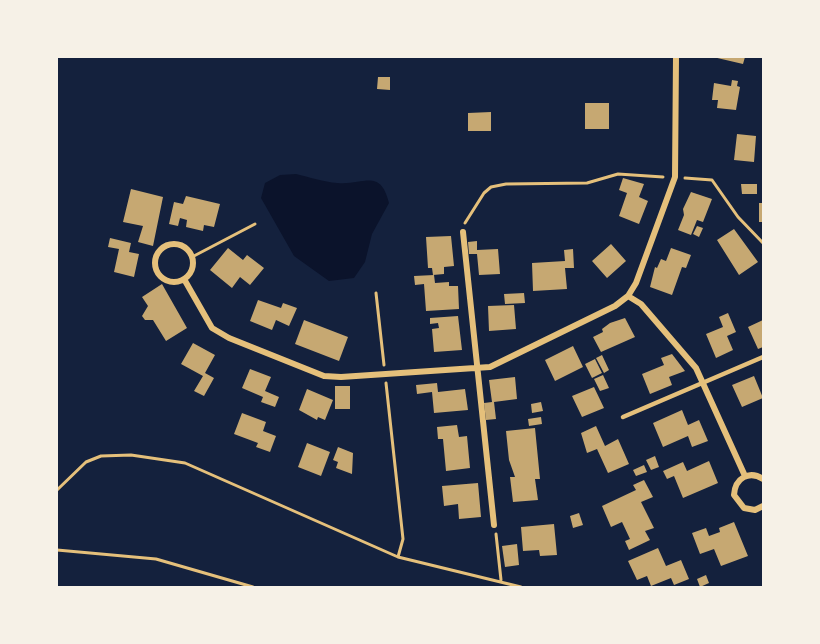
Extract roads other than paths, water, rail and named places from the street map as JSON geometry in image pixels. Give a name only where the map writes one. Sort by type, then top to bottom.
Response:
[{"type":"street","points":[[184,279],[212,328],[229,338],[324,376],[385,375],[476,369],[504,362],[615,306],[628,296],[636,283],[675,177],[676,57]]},
{"type":"street","points":[[463,232],[494,525]]},
{"type":"street","points":[[172,244],[184,247],[192,257],[192,269],[184,279],[172,282],[161,277],[155,266],[157,254],[161,249],[172,244]]},
{"type":"street","points":[[628,296],[648,312],[696,368],[745,476]]},
{"type":"street","points":[[763,479],[757,475],[745,476],[736,483],[736,500],[749,510],[763,506]]},
{"type":"lane","points":[[623,417],[763,357]]},
{"type":"water","points":[[296,174],[337,183],[375,182],[381,185],[385,192],[389,203],[372,234],[365,262],[354,278],[329,281],[294,256],[261,198],[265,183],[280,175]]}]
